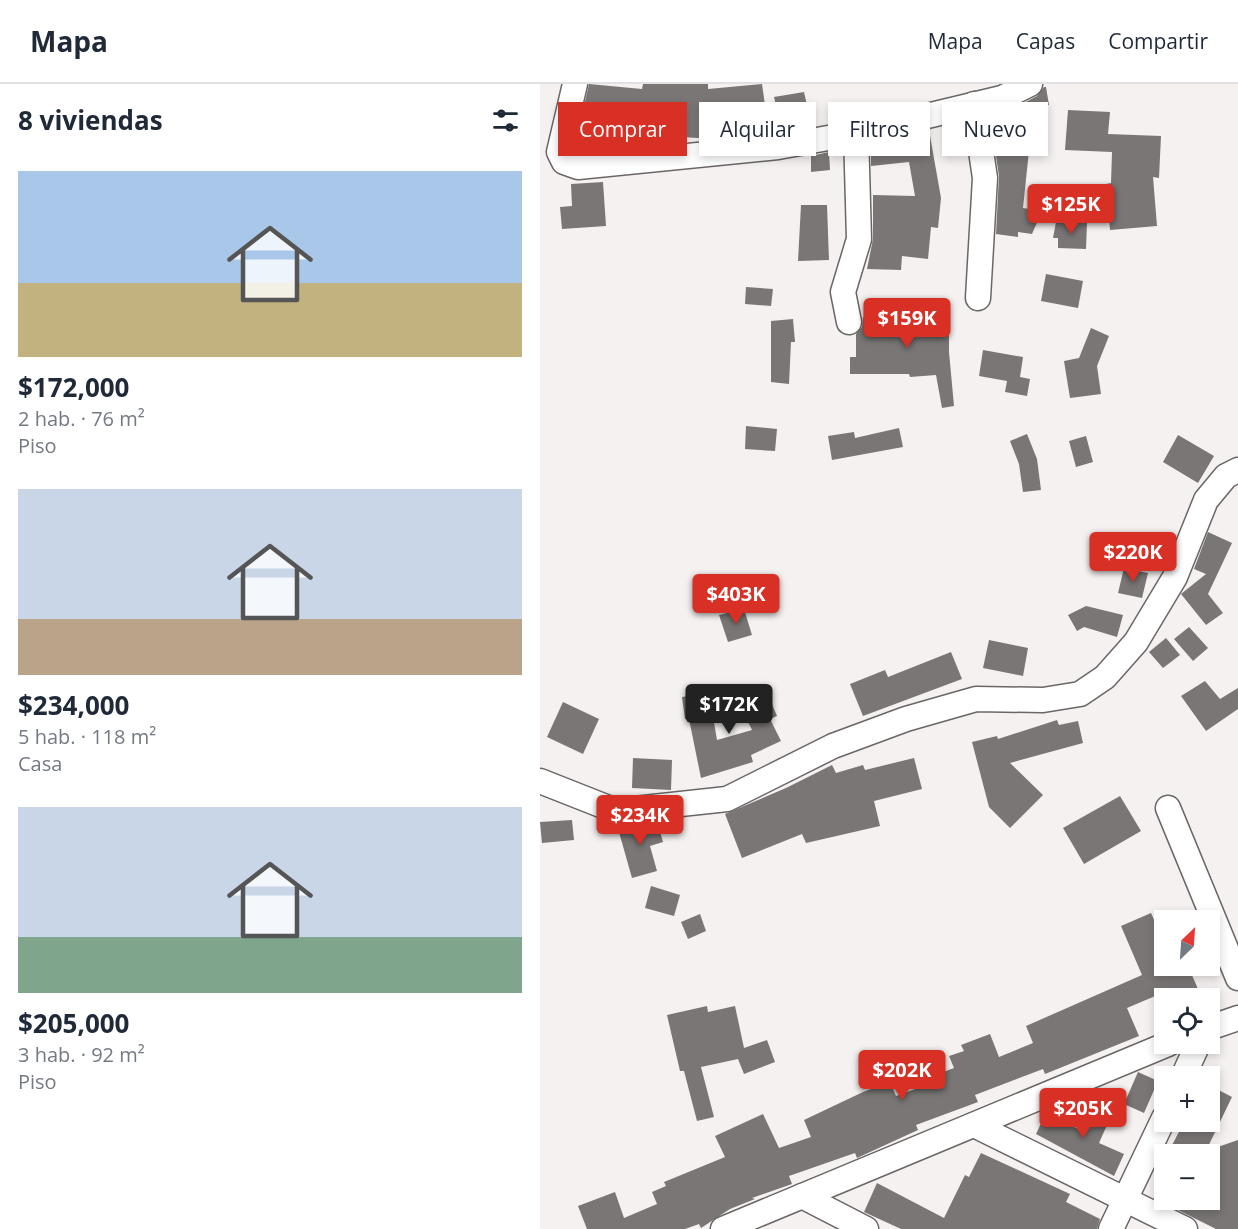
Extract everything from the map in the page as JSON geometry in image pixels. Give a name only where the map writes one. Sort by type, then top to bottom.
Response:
[{"type":"street","points":[[575,84],[559,152],[564,162],[578,167],[778,147],[828,138]]},
{"type":"street","points":[[983,102],[1002,98],[1030,84]]},
{"type":"street","points":[[849,322],[843,292],[859,238],[857,156]]},
{"type":"street","points":[[978,298],[985,178],[982,156]]},
{"type":"street","points":[[540,781],[616,810],[727,799],[833,746],[906,719],[976,699],[1043,700],[1080,694],[1105,677],[1136,642],[1175,577],[1206,500],[1226,476],[1238,470]]},
{"type":"street","points":[[1168,808],[1238,978]]},
{"type":"street","points":[[723,1229],[1154,1050]]},
{"type":"street","points":[[974,1125],[1185,1229]]},
{"type":"street","points":[[1111,1229],[1158,1132]]},
{"type":"street","points":[[802,1196],[866,1229]]},
{"type":"building","points":[[589,84],[642,89],[643,84],[708,84],[708,89],[762,84],[765,102],[699,102],[699,138],[687,137],[687,102],[585,102]]},
{"type":"building","points":[[1046,87],[1049,105],[1048,102],[1026,102],[1037,96]]},
{"type":"building","points":[[804,92],[806,102],[775,102],[774,97]]},
{"type":"building","points":[[1068,110],[1110,112],[1108,134],[1161,136],[1159,178],[1153,177],[1157,226],[1110,230],[1106,184],[1111,183],[1112,152],[1065,150]]},
{"type":"building","points":[[930,136],[941,198],[938,228],[931,227],[928,259],[902,256],[901,270],[867,269],[873,239],[873,195],[915,196],[909,162],[871,166],[871,156],[930,156]]},
{"type":"building","points":[[828,152],[830,170],[811,172],[811,156]]},
{"type":"building","points":[[996,156],[1028,156],[1023,208],[1042,211],[1032,234],[1018,232],[1018,237],[996,234],[999,176]]},
{"type":"building","points":[[603,182],[606,226],[562,229],[560,207],[572,206],[571,184]]},
{"type":"building","points":[[801,205],[827,205],[829,260],[798,261]]},
{"type":"building","points":[[1056,222],[1087,223],[1086,249],[1058,248],[1058,238],[1053,238]]},
{"type":"building","points":[[1046,274],[1083,281],[1078,308],[1041,301]]},
{"type":"building","points":[[746,287],[773,289],[771,306],[745,304]]},
{"type":"building","points":[[903,312],[949,312],[949,352],[954,406],[942,408],[936,375],[910,377],[909,374],[850,374],[850,357],[856,357],[856,334],[862,327],[863,317],[903,319]]},
{"type":"building","points":[[793,319],[795,342],[791,342],[789,384],[771,382],[771,321]]},
{"type":"building","points":[[1091,328],[1109,336],[1097,366],[1101,394],[1070,398],[1064,361],[1079,358]]},
{"type":"building","points":[[983,350],[1023,357],[1020,377],[1030,379],[1027,396],[1005,392],[1007,381],[979,376]]},
{"type":"building","points":[[746,426],[777,429],[775,451],[745,449]]},
{"type":"building","points":[[899,428],[903,447],[832,460],[828,436],[854,432],[855,438]]},
{"type":"building","points":[[1027,434],[1037,459],[1041,490],[1023,492],[1019,464],[1010,441]]},
{"type":"building","points":[[1178,435],[1214,456],[1198,483],[1163,462]]},
{"type":"building","points":[[1086,436],[1093,462],[1076,467],[1069,441]]},
{"type":"building","points":[[1208,532],[1232,543],[1208,594],[1223,613],[1206,625],[1181,594],[1206,574],[1194,569]]},
{"type":"building","points":[[1124,568],[1148,573],[1142,598],[1118,593]]},
{"type":"building","points":[[1086,606],[1123,615],[1117,637],[1084,627],[1077,631],[1068,615]]},
{"type":"building","points":[[744,609],[752,635],[728,642],[719,615]]},
{"type":"building","points":[[1189,627],[1208,648],[1193,661],[1174,639]]},
{"type":"building","points":[[1166,638],[1180,655],[1163,668],[1149,652]]},
{"type":"building","points":[[989,640],[1028,648],[1023,676],[983,668]]},
{"type":"building","points":[[951,652],[962,679],[863,716],[850,684],[885,670],[888,677]]},
{"type":"building","points":[[1205,681],[1220,699],[1238,688],[1238,709],[1206,731],[1181,696]]},
{"type":"building","points":[[709,693],[717,740],[752,730],[741,707],[768,695],[777,716],[770,719],[781,741],[751,755],[753,762],[701,778],[689,719],[685,719],[682,697]]},
{"type":"building","points":[[563,702],[599,719],[583,754],[547,737]]},
{"type":"building","points":[[1057,720],[1059,725],[1078,721],[1083,743],[1010,763],[1043,795],[1010,828],[989,807],[972,742],[997,736],[998,739]]},
{"type":"building","points":[[633,758],[672,760],[671,790],[632,788]]},
{"type":"building","points":[[914,758],[922,789],[874,801],[880,826],[806,843],[802,834],[742,858],[725,814],[832,765],[836,773],[863,765],[865,770]]},
{"type":"building","points":[[1120,796],[1141,831],[1084,864],[1063,828]]},
{"type":"building","points":[[572,820],[574,840],[542,843],[540,822]]},
{"type":"building","points":[[657,821],[663,842],[650,846],[657,871],[632,878],[617,825]]},
{"type":"building","points":[[651,886],[680,895],[674,916],[645,908]]},
{"type":"building","points":[[1151,913],[1154,920],[1154,976],[1192,976],[1198,988],[1154,988],[1154,997],[1127,1008],[1139,1036],[1045,1074],[1043,1069],[975,1095],[978,1102],[916,1125],[918,1130],[857,1158],[855,1153],[789,1176],[792,1184],[752,1198],[755,1199],[730,1209],[701,1228],[699,1224],[685,1229],[587,1229],[578,1206],[615,1192],[624,1218],[657,1204],[652,1192],[666,1186],[664,1182],[725,1157],[715,1136],[763,1114],[779,1148],[811,1137],[804,1120],[863,1092],[890,1082],[896,1096],[940,1080],[938,1074],[954,1068],[949,1056],[964,1051],[961,1045],[990,1034],[999,1057],[1033,1043],[1026,1026],[1142,975],[1121,926]]},
{"type":"building","points":[[700,914],[706,931],[688,939],[681,922]]},
{"type":"building","points":[[707,1006],[708,1012],[735,1006],[744,1048],[767,1040],[775,1062],[744,1074],[738,1059],[701,1067],[714,1117],[697,1121],[684,1071],[680,1071],[667,1015]]},
{"type":"building","points":[[1138,1072],[1154,1079],[1154,1090],[1144,1113],[1124,1104]]},
{"type":"building","points":[[1220,1091],[1232,1097],[1220,1122]]},
{"type":"building","points":[[1088,1106],[1111,1116],[1099,1143],[1124,1154],[1114,1176],[1036,1134],[1046,1113],[1078,1129]]},
{"type":"building","points":[[1179,1132],[1215,1132],[1209,1144],[1173,1144]]},
{"type":"building","points":[[1238,1140],[1238,1229],[1216,1229],[1178,1210],[1220,1210],[1220,1146]]},
{"type":"building","points":[[981,1153],[1070,1194],[1066,1202],[1100,1219],[1097,1229],[901,1229],[864,1212],[877,1183],[944,1218],[965,1175],[969,1177]]}]
